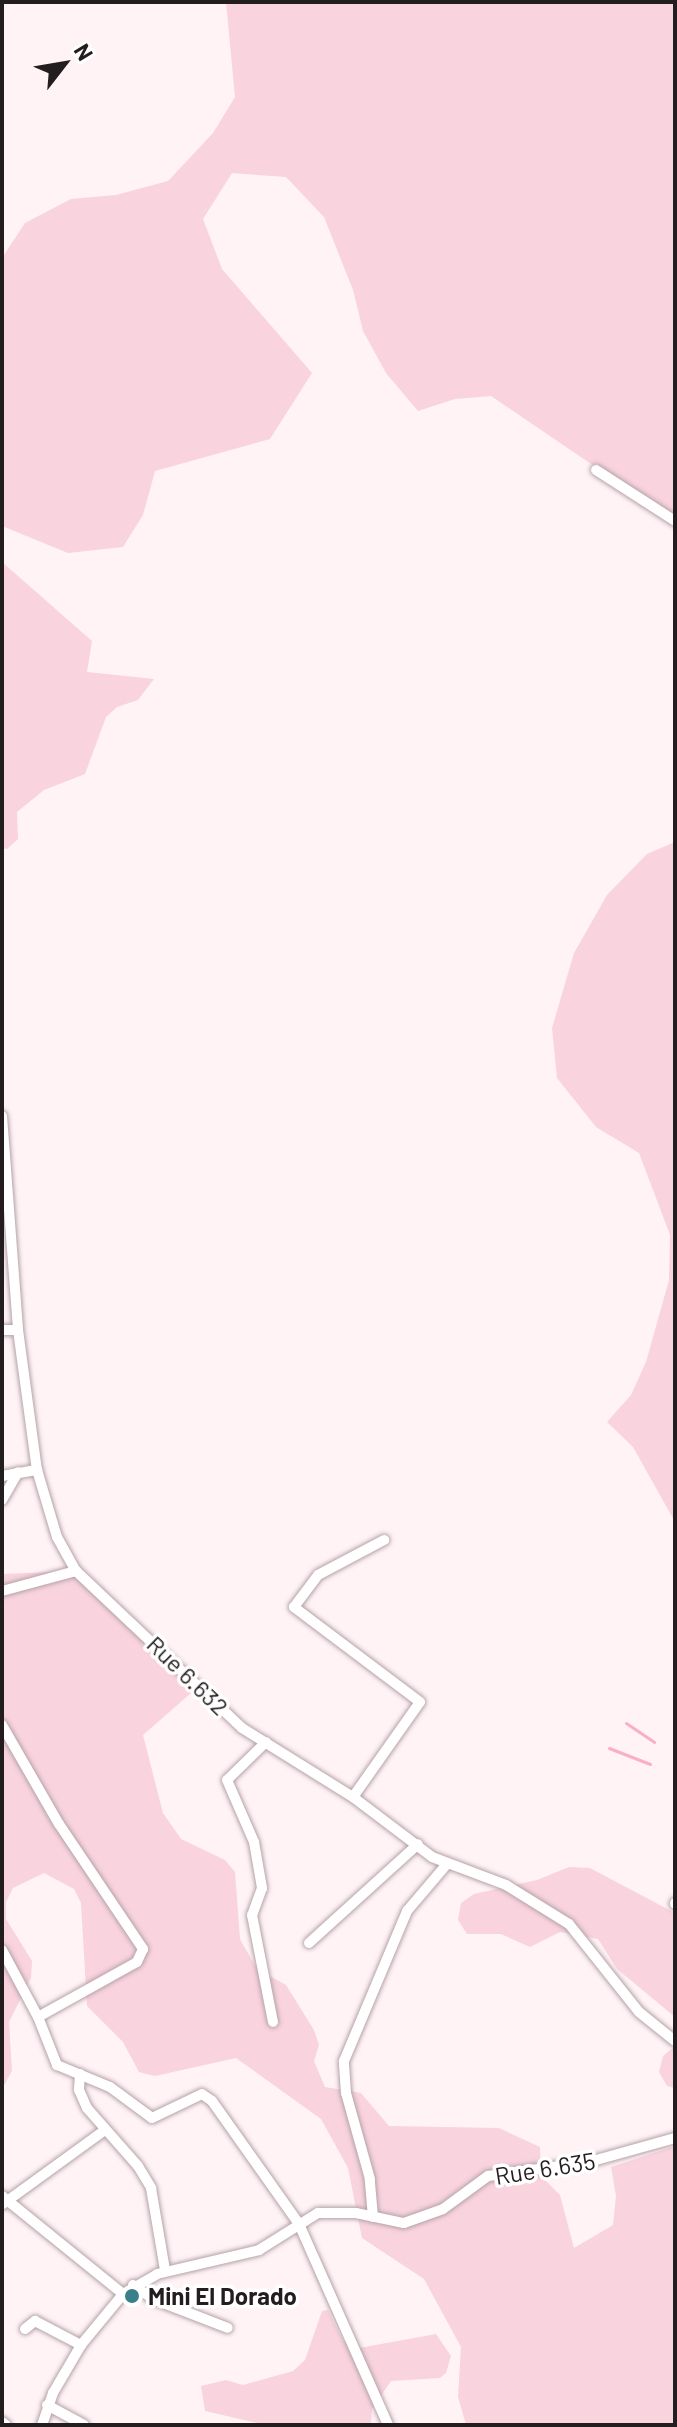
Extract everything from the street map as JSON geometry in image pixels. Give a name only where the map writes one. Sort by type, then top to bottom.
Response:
[{"type":"street","points":[[596,470],[675,521]]},
{"type":"street","name":"Rue 6.632","points":[[2,1116],[6,1227],[37,1470],[57,1537],[76,1571],[242,1728],[353,1797],[447,1864],[506,1885],[569,1924],[639,2012],[675,2041]]},
{"type":"street","points":[[2,1330],[18,1330]]},
{"type":"street","points":[[2,1476],[37,1470]]},
{"type":"street","points":[[2,1500],[18,1472]]},
{"type":"street","points":[[353,1797],[420,1702],[294,1607],[318,1575],[384,1540]]},
{"type":"street","points":[[2,1591],[76,1571]]},
{"type":"street","points":[[2,1725],[59,1824],[143,1949],[137,1962],[38,2017]]},
{"type":"street","points":[[266,1742],[227,1780],[254,1842],[262,1888],[252,1915],[273,2022]]},
{"type":"street","points":[[309,1943],[418,1844]]},
{"type":"street","points":[[373,2217],[370,2179],[346,2093],[344,2061],[407,1911],[447,1864]]},
{"type":"street","points":[[2,1950],[38,2017],[57,2065],[110,2087],[152,2118],[207,2096],[299,2224],[388,2425]]},
{"type":"street","points":[[80,2074],[81,2096],[151,2188],[165,2270]]},
{"type":"street","points":[[105,2130],[4,2200],[123,2294]]},
{"type":"street","name":"Rue 6.635","points":[[42,2425],[47,2405],[81,2345],[133,2285],[165,2270],[259,2250],[299,2224],[328,2210],[411,2221],[443,2209],[488,2176],[589,2162],[675,2138]]},
{"type":"street","points":[[133,2285],[153,2299],[228,2328]]},
{"type":"street","points":[[25,2329],[35,2321],[81,2345]]},
{"type":"street","points":[[47,2405],[84,2425]]},
{"type":"shaded area","points":[[226,2],[675,2],[675,521],[491,396],[455,399],[418,411],[386,373],[363,331],[353,290],[324,217],[286,177],[232,173],[203,219],[222,269],[312,373],[270,439],[155,471],[143,515],[123,547],[68,553],[2,526],[2,258],[25,223],[71,199],[116,195],[168,181],[213,133],[235,97]]},
{"type":"shaded area","points":[[2,562],[92,641],[87,672],[154,679],[138,700],[117,707],[106,717],[85,774],[44,790],[17,812],[18,839],[7,849],[2,848]]},
{"type":"shaded area","points":[[675,842],[675,1522],[633,1447],[607,1422],[631,1395],[646,1362],[669,1280],[670,1235],[639,1153],[596,1127],[557,1078],[552,1028],[574,953],[607,895],[647,854]]},
{"type":"shaded area","points":[[76,1571],[199,1686],[143,1735],[163,1813],[181,1839],[225,1860],[235,1872],[240,1939],[257,1969],[286,1985],[314,2030],[319,2045],[314,2061],[325,2087],[361,2093],[389,2126],[499,2128],[540,2147],[541,2176],[560,2195],[574,2248],[613,2225],[616,2196],[611,2167],[675,2146],[675,2425],[466,2425],[458,2397],[461,2347],[424,2279],[362,2238],[348,2168],[321,2119],[236,2058],[155,2076],[139,2072],[123,2042],[87,2006],[81,1903],[74,1889],[44,1873],[13,1888],[6,1902],[6,1919],[32,1961],[31,1978],[9,2022],[12,2071],[2,2089],[2,1574]]},
{"type":"shaded area","points":[[569,1867],[590,1868],[675,1913],[675,2017],[617,1969],[598,1939],[560,1932],[530,1947],[501,1934],[467,1934],[458,1920],[461,1903],[474,1894],[537,1880]]},
{"type":"shaded area","points":[[675,2046],[675,2088],[667,2086],[659,2072],[663,2056]]},
{"type":"shaded area","points":[[328,2310],[343,2341],[359,2348],[436,2334],[451,2356],[446,2373],[440,2378],[391,2381],[372,2409],[371,2425],[266,2425],[205,2411],[201,2386],[226,2380],[243,2385],[293,2371],[305,2360],[322,2311]]},
{"type":"waterway","points":[[626,1723],[654,1742]]},
{"type":"waterway","points":[[609,1748],[650,1764]]},
{"type":"place","name":"Mini El Dorado","points":[[132,2296]]}]
